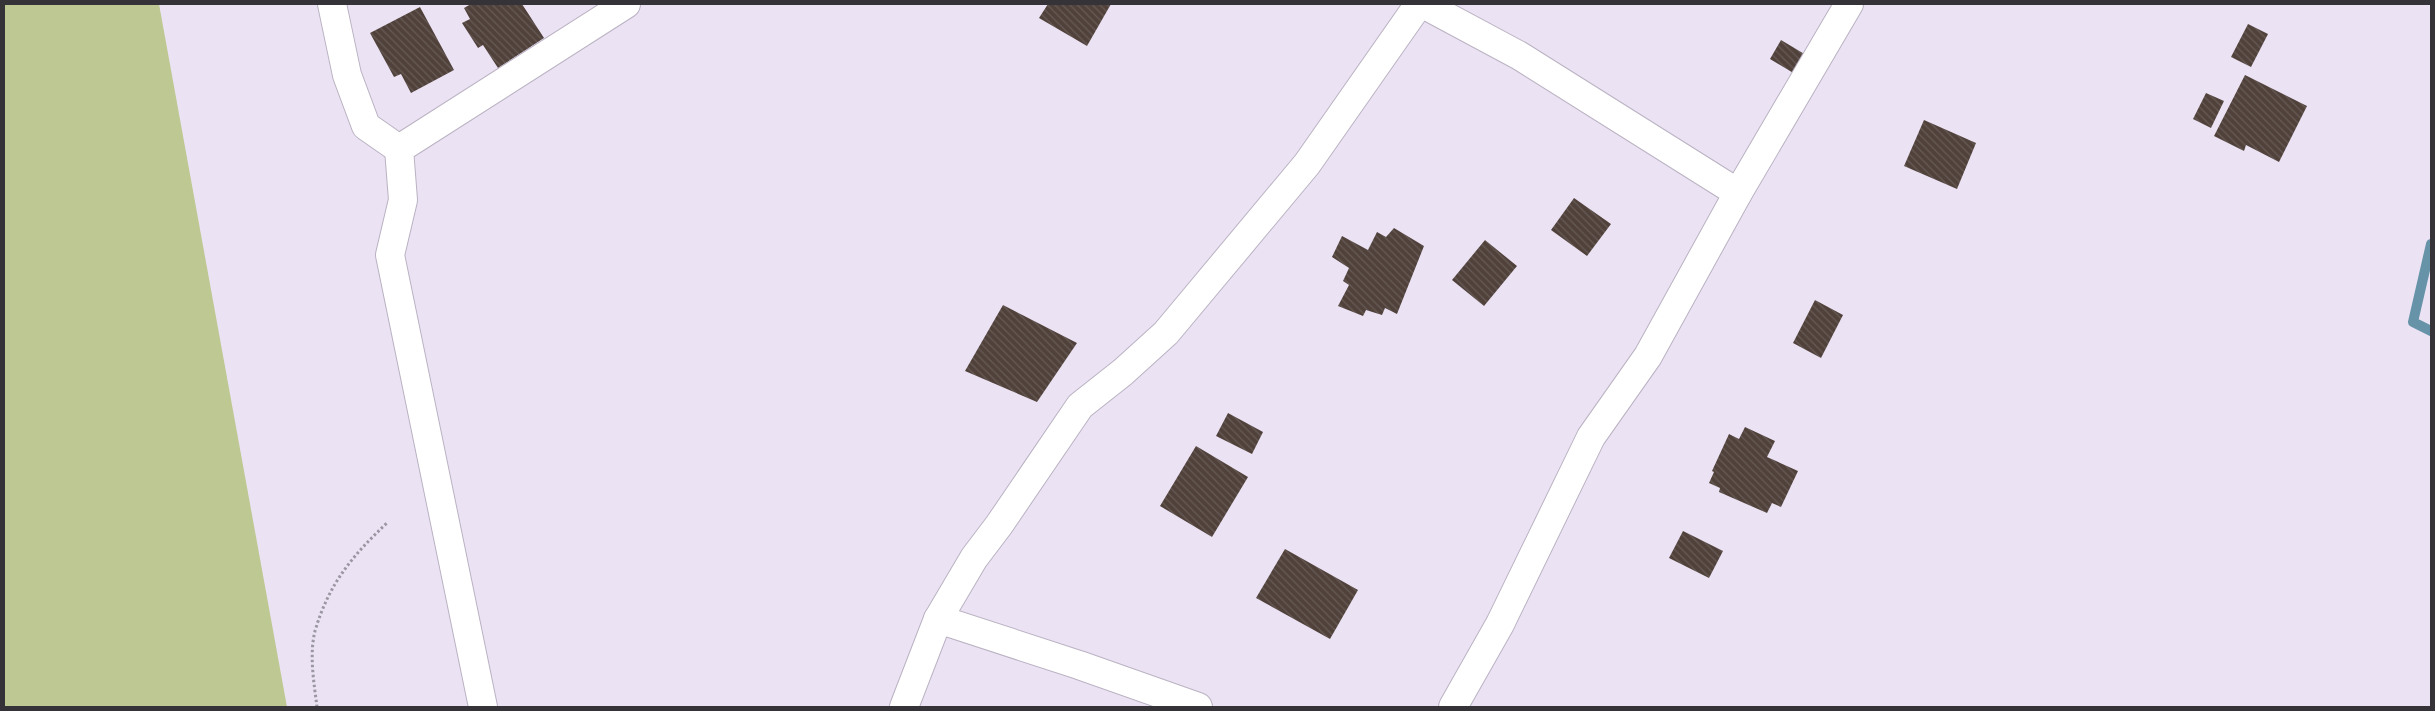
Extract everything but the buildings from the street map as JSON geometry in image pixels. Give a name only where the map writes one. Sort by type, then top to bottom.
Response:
[{"type":"street","points":[[332,4],[347,75],[366,126],[399,149]]},
{"type":"street","points":[[399,149],[598,24],[626,4]]},
{"type":"street","points":[[904,707],[938,619],[974,558],[999,525],[1080,406],[1166,333],[1307,164],[1419,4]]},
{"type":"street","points":[[1423,4],[1520,56],[1738,192]]},
{"type":"street","points":[[1453,707],[1500,624],[1591,437],[1648,356],[1738,192],[1849,4]]},
{"type":"street","points":[[399,149],[403,200],[390,255],[483,707]]},
{"type":"street","points":[[938,619],[1079,665],[1198,707]]},
{"type":"path","points":[[317,707],[313,672],[315,632],[337,581],[356,552],[388,522]]},
{"type":"green space","points":[[4,4],[159,4],[287,707],[4,707]]},
{"type":"waterway","points":[[2431,244],[2413,322],[2431,331]]}]
